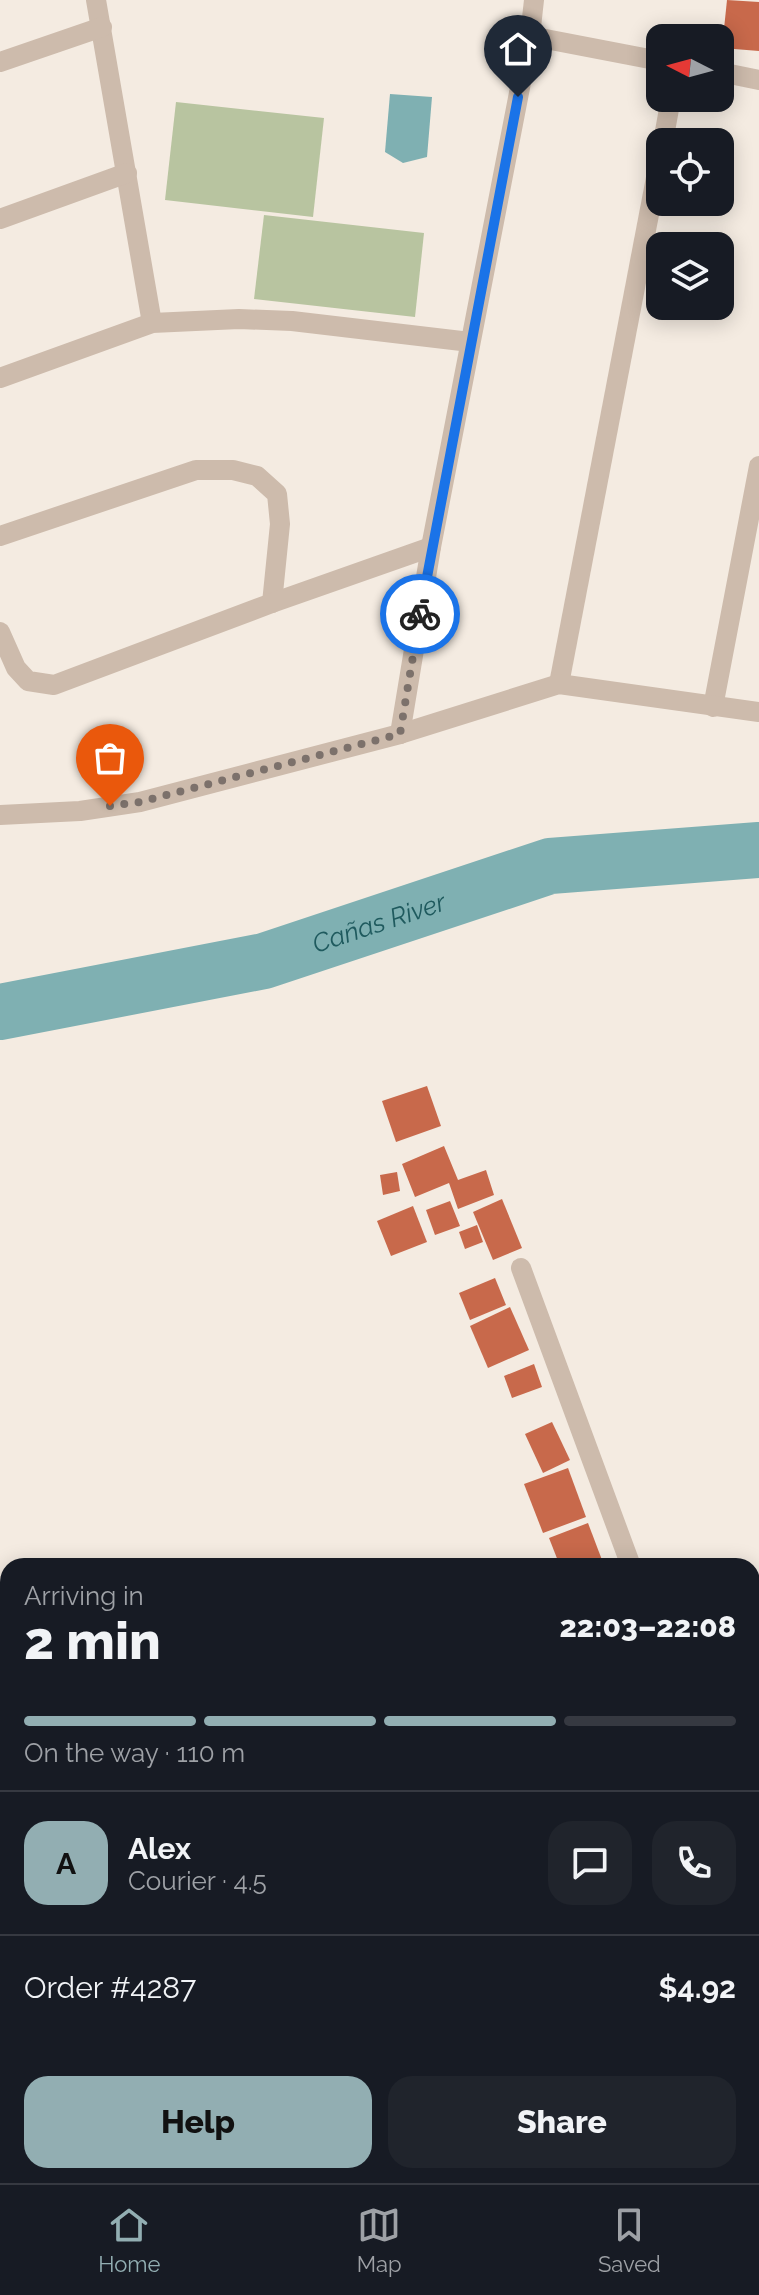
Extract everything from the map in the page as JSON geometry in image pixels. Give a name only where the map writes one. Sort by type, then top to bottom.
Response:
[{"type":"street","points":[[96,0],[152,323]]},
{"type":"street","points":[[400,734],[431,547],[530,36],[534,0]]},
{"type":"street","points":[[0,62],[102,27]]},
{"type":"street","points":[[530,36],[646,58]]},
{"type":"street","points":[[734,75],[759,80]]},
{"type":"street","points":[[0,219],[127,173]]},
{"type":"street","points":[[559,684],[649,216]]},
{"type":"street","points":[[0,378],[152,323],[239,319],[292,321],[470,342]]},
{"type":"street","points":[[713,707],[759,466]]},
{"type":"street","points":[[0,536],[196,470],[233,470],[257,476],[277,494],[280,524],[272,603]]},
{"type":"street","points":[[0,632],[16,668],[28,681],[54,685],[431,547]]},
{"type":"street","points":[[0,815],[80,811],[140,802],[400,734],[559,684],[759,712]]},
{"type":"street","points":[[521,1268],[628,1558]]},
{"type":"green space","points":[[176,102],[324,118],[313,217],[165,200]]},
{"type":"green space","points":[[264,215],[424,233],[415,317],[254,299]]},
{"type":"water","points":[[390,94],[432,97],[427,157],[403,163],[385,152]]},
{"type":"building","points":[[727,0],[759,2],[759,51],[734,49],[734,24],[724,24]]},
{"type":"building","points":[[427,1086],[441,1126],[396,1142],[382,1101]]},
{"type":"building","points":[[444,1146],[458,1180],[486,1170],[494,1195],[458,1209],[449,1183],[415,1197],[402,1164]]},
{"type":"building","points":[[397,1172],[400,1191],[383,1195],[380,1175]]},
{"type":"building","points":[[502,1199],[522,1248],[493,1260],[473,1212]]},
{"type":"building","points":[[450,1201],[460,1226],[435,1235],[426,1210]]},
{"type":"building","points":[[413,1206],[427,1242],[391,1256],[377,1221]]},
{"type":"building","points":[[477,1225],[483,1242],[465,1249],[459,1232]]},
{"type":"building","points":[[495,1278],[506,1305],[470,1320],[459,1293]]},
{"type":"building","points":[[510,1307],[529,1350],[488,1368],[470,1326]]},
{"type":"building","points":[[534,1364],[542,1387],[512,1398],[504,1376]]},
{"type":"building","points":[[552,1422],[570,1460],[543,1473],[525,1434]]},
{"type":"building","points":[[568,1468],[586,1517],[543,1533],[524,1484]]},
{"type":"building","points":[[588,1523],[601,1558],[557,1558],[549,1538]]},
{"type":"waterway","name":"Cañas River","points":[[0,1012],[264,961],[550,866],[759,850]]},
{"type":"way so far","points":[[110,806],[140,802],[400,734],[420,614]]},
{"type":"route","points":[[420,614],[518,97]]}]
